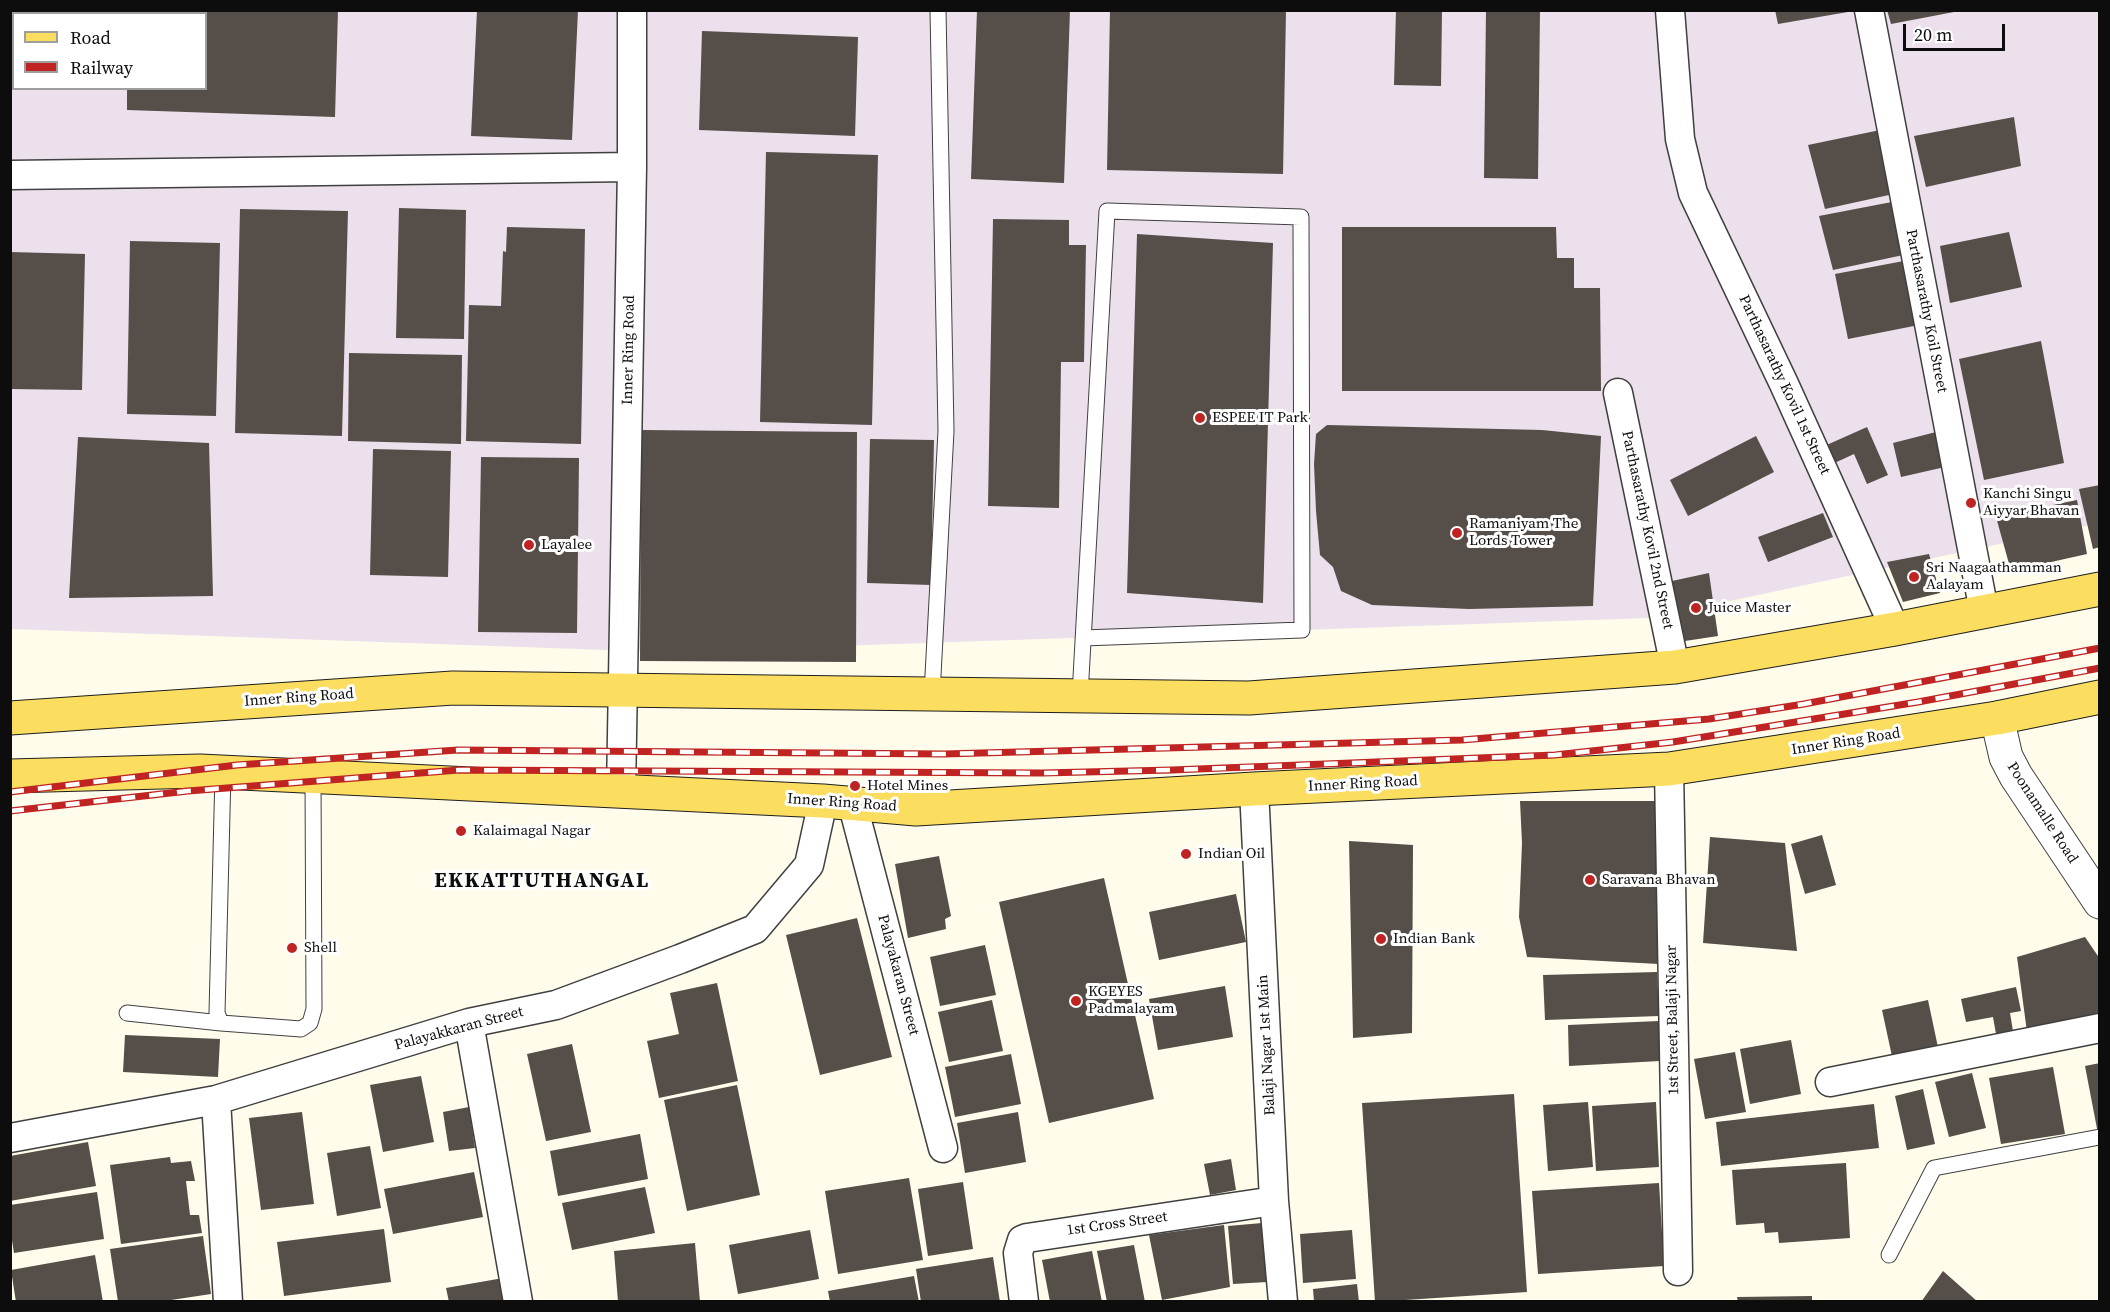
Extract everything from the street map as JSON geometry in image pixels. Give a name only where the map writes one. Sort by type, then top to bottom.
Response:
[{"type":"main road","name":"Inner Ring Road","points":[[10,717],[453,688],[1249,698],[1675,667],[1895,629],[2100,589]]},
{"type":"main road","name":"Inner Ring Road","points":[[10,776],[200,771],[838,802],[916,809],[1254,789],[1669,770],[1997,718],[2100,697]]},
{"type":"street","name":"Inner Ring Road","points":[[621,792],[632,166],[632,10]]},
{"type":"street","name":"Parthasarathy Kovil 1st Street","points":[[1670,10],[1680,139],[1693,194],[1780,374],[1895,629]]},
{"type":"street","name":"Parthasarathy Koil Street","points":[[1869,10],[1984,611]]},
{"type":"street","points":[[10,176],[632,166]]},
{"type":"street","name":"Parthasarathy Kovil 2nd Street","points":[[1618,393],[1675,667]]},
{"type":"street","name":"Poonamalle Road","points":[[1997,718],[2006,757],[2016,776],[2100,902]]},
{"type":"street","name":"1st Street, Balaji Nagar","points":[[1669,770],[1678,1271]]},
{"type":"street","name":"Balaji Nagar 1st Main","points":[[1254,789],[1274,1201],[1283,1302]]},
{"type":"street","name":"Palayakkaran Street","points":[[10,1138],[216,1100],[469,1023],[556,1005],[755,929],[809,865],[838,802]]},
{"type":"street","name":"Palayakaran Street","points":[[838,802],[943,1148]]},
{"type":"street","points":[[469,1023],[518,1302]]},
{"type":"street","points":[[1830,1082],[2100,1028]]},
{"type":"street","points":[[216,1100],[228,1302]]},
{"type":"street","name":"1st Cross Street","points":[[1024,1302],[1018,1253],[1022,1240],[1274,1201]]},
{"type":"lane","points":[[932,694],[946,431],[938,10]]},
{"type":"lane","points":[[1080,696],[1083,638],[1107,211],[1301,217],[1302,630],[1083,638]]},
{"type":"lane","points":[[221,1023],[217,1013],[223,773]]},
{"type":"lane","points":[[127,1013],[301,1029],[310,1023],[314,1009],[313,776]]},
{"type":"lane","points":[[1890,1254],[1934,1168],[2100,1137]]},
{"type":"shaded area","points":[[11,11],[2099,11],[2099,523],[1649,618],[664,652],[11,629]]},
{"type":"building","points":[[129,10],[338,10],[335,117],[127,110],[127,90],[207,90],[207,12],[129,12]]},
{"type":"building","points":[[477,10],[578,10],[572,140],[471,136]]},
{"type":"building","points":[[977,10],[1070,10],[1064,183],[971,179]]},
{"type":"building","points":[[1110,10],[1286,10],[1283,174],[1107,170]]},
{"type":"building","points":[[1396,10],[1442,10],[1441,86],[1394,85]]},
{"type":"building","points":[[1486,10],[1540,10],[1538,179],[1484,178]]},
{"type":"building","points":[[1775,10],[1848,10],[1848,12],[1778,24]]},
{"type":"building","points":[[1887,10],[1953,10],[1954,12],[1891,24]]},
{"type":"building","points":[[702,31],[858,37],[855,136],[699,130]]},
{"type":"building","points":[[2014,117],[2021,166],[1926,187],[1914,136]]},
{"type":"building","points":[[1885,129],[1898,193],[1825,209],[1808,145]]},
{"type":"building","points":[[766,152],[878,155],[872,425],[760,422]]},
{"type":"building","points":[[1897,201],[1908,254],[1833,270],[1819,216]]},
{"type":"building","points":[[399,208],[466,210],[464,339],[396,338]]},
{"type":"building","points":[[240,209],[348,211],[342,436],[235,433]]},
{"type":"building","points":[[993,219],[1069,220],[1069,245],[1086,245],[1084,362],[1061,362],[1059,508],[988,506]]},
{"type":"building","points":[[507,227],[585,229],[581,444],[466,441],[469,305],[501,306],[503,251],[506,252]]},
{"type":"building","points":[[1342,227],[1556,227],[1557,258],[1574,258],[1574,288],[1600,288],[1601,391],[1342,391]]},
{"type":"building","points":[[2009,232],[2022,287],[1950,303],[1940,246]]},
{"type":"building","name":"ESPEE IT Park","points":[[1137,234],[1273,243],[1263,603],[1127,593]]},
{"type":"building","points":[[130,241],[220,243],[216,416],[127,414]]},
{"type":"building","points":[[10,252],[85,254],[82,390],[10,389]]},
{"type":"building","points":[[1909,260],[1924,324],[1848,339],[1835,274]]},
{"type":"building","points":[[2041,341],[2064,463],[1984,480],[1959,359]]},
{"type":"building","points":[[349,353],[462,355],[461,444],[348,441]]},
{"type":"building","name":"Ramaniyam The Lords Tower","points":[[1327,425],[1542,430],[1601,436],[1593,606],[1469,609],[1372,605],[1341,591],[1333,567],[1320,555],[1316,511],[1314,464],[1316,434]]},
{"type":"building","points":[[1867,427],[1888,475],[1867,484],[1854,454],[1828,466],[1820,448]]},
{"type":"building","points":[[641,430],[857,432],[856,662],[640,661]]},
{"type":"building","points":[[1936,432],[1945,467],[1901,477],[1893,443]]},
{"type":"building","points":[[1756,436],[1774,472],[1688,516],[1670,480]]},
{"type":"building","points":[[78,437],[209,443],[213,596],[69,598]]},
{"type":"building","points":[[870,439],[934,440],[931,585],[867,583]]},
{"type":"building","points":[[373,449],[451,451],[448,577],[370,575]]},
{"type":"building","name":"Layalee","points":[[481,457],[579,458],[577,633],[478,632]]},
{"type":"building","points":[[2100,485],[2100,547],[2093,549],[2079,489]]},
{"type":"building","points":[[2077,500],[2087,554],[2011,571],[1996,517]]},
{"type":"building","points":[[1823,513],[1833,537],[1768,562],[1758,537]]},
{"type":"building","name":"Sri Naagaathamman Aalayam","points":[[1929,554],[1940,593],[1903,602],[1887,562]]},
{"type":"building","name":"Juice Master","points":[[1709,573],[1718,636],[1685,641],[1672,581]]},
{"type":"building","name":"Saravana Bhavan","points":[[1520,801],[1658,801],[1659,964],[1527,957],[1519,917],[1522,843]]},
{"type":"building","points":[[1822,835],[1836,885],[1805,894],[1791,844]]},
{"type":"building","points":[[1710,837],[1785,843],[1797,951],[1703,943]]},
{"type":"building","name":"Indian Bank","points":[[1349,841],[1413,845],[1412,1033],[1353,1038]]},
{"type":"building","points":[[939,856],[951,916],[945,919],[946,929],[908,938],[895,864]]},
{"type":"building","name":"KGEYES Padmalayam","points":[[1104,878],[1154,1099],[1049,1123],[999,902]]},
{"type":"building","points":[[1236,894],[1246,942],[1159,960],[1149,912]]},
{"type":"building","points":[[857,918],[892,1057],[820,1075],[786,935]]},
{"type":"building","points":[[2085,937],[2100,959],[2100,1017],[2027,1032],[2017,957]]},
{"type":"building","points":[[985,945],[996,995],[940,1006],[930,957]]},
{"type":"building","points":[[1657,972],[1659,1016],[1545,1020],[1543,975]]},
{"type":"building","points":[[717,983],[738,1081],[659,1098],[647,1041],[679,1034],[670,993]]},
{"type":"building","points":[[1225,986],[1233,1037],[1158,1050],[1149,999]]},
{"type":"building","points":[[2016,987],[2021,1011],[2010,1013],[2013,1031],[1996,1034],[1993,1017],[1966,1022],[1961,999]]},
{"type":"building","points":[[992,1000],[1003,1051],[949,1062],[938,1012]]},
{"type":"building","points":[[1928,1000],[1939,1052],[1893,1061],[1882,1010]]},
{"type":"building","points":[[1659,1021],[1660,1061],[1569,1066],[1568,1025]]},
{"type":"building","points":[[125,1035],[220,1039],[218,1077],[123,1072]]},
{"type":"building","points":[[1791,1040],[1801,1094],[1750,1104],[1740,1049]]},
{"type":"building","points":[[572,1044],[591,1132],[546,1141],[527,1054]]},
{"type":"building","points":[[1735,1052],[1746,1112],[1705,1119],[1694,1059]]},
{"type":"building","points":[[1011,1054],[1021,1104],[955,1117],[945,1067]]},
{"type":"building","points":[[2100,1063],[2100,1134],[2098,1134],[2085,1066]]},
{"type":"building","points":[[2053,1067],[2065,1134],[2001,1144],[1989,1078]]},
{"type":"building","points":[[1972,1073],[1986,1128],[1949,1137],[1935,1082]]},
{"type":"building","points":[[421,1076],[434,1142],[383,1152],[370,1085]]},
{"type":"building","points":[[737,1085],[760,1195],[687,1211],[664,1100]]},
{"type":"building","points":[[1923,1089],[1935,1144],[1907,1150],[1895,1096]]},
{"type":"building","points":[[1514,1094],[1527,1292],[1375,1302],[1362,1103]]},
{"type":"building","points":[[1588,1102],[1593,1167],[1548,1171],[1543,1105]]},
{"type":"building","points":[[1656,1102],[1659,1167],[1596,1171],[1592,1106]]},
{"type":"building","points":[[1874,1104],[1879,1148],[1721,1166],[1716,1122]]},
{"type":"building","points":[[469,1107],[475,1148],[449,1151],[443,1112]]},
{"type":"building","points":[[302,1112],[314,1204],[261,1210],[249,1118]]},
{"type":"building","points":[[1018,1112],[1026,1162],[965,1173],[957,1123]]},
{"type":"building","points":[[640,1134],[648,1179],[558,1196],[550,1151]]},
{"type":"building","points":[[88,1142],[96,1186],[10,1201],[10,1156]]},
{"type":"building","points":[[370,1146],[381,1208],[337,1216],[327,1153]]},
{"type":"building","points":[[170,1157],[171,1163],[191,1161],[195,1181],[186,1181],[190,1215],[199,1215],[202,1233],[121,1244],[110,1165]]},
{"type":"building","points":[[1231,1159],[1236,1190],[1210,1195],[1204,1164]]},
{"type":"building","points":[[1846,1163],[1850,1238],[1779,1243],[1778,1232],[1765,1233],[1764,1223],[1736,1225],[1732,1170]]},
{"type":"building","points":[[474,1172],[483,1217],[393,1234],[384,1189]]},
{"type":"building","points":[[909,1178],[923,1260],[838,1274],[825,1191]]},
{"type":"building","points":[[963,1182],[973,1249],[928,1256],[918,1189]]},
{"type":"building","points":[[1659,1183],[1664,1266],[1538,1274],[1532,1191]]},
{"type":"building","points":[[645,1187],[655,1233],[572,1250],[562,1203]]},
{"type":"building","points":[[97,1192],[104,1239],[14,1253],[10,1228],[10,1205]]},
{"type":"building","points":[[1262,1223],[1267,1282],[1233,1284],[1228,1226]]},
{"type":"building","points":[[1224,1225],[1230,1287],[1162,1300],[1149,1235]]},
{"type":"building","points":[[384,1229],[391,1282],[284,1296],[277,1242]]},
{"type":"building","points":[[810,1230],[819,1279],[738,1294],[729,1245]]},
{"type":"building","points":[[1352,1230],[1356,1279],[1303,1283],[1300,1234]]},
{"type":"building","points":[[203,1236],[211,1294],[158,1302],[118,1302],[110,1249]]},
{"type":"building","points":[[695,1243],[700,1302],[618,1302],[614,1251]]},
{"type":"building","points":[[1134,1245],[1145,1302],[1107,1302],[1097,1251]]},
{"type":"building","points":[[1092,1251],[1102,1302],[1050,1302],[1042,1260]]},
{"type":"building","points":[[95,1255],[103,1302],[16,1302],[11,1270]]},
{"type":"building","points":[[993,1257],[1000,1302],[921,1302],[916,1269]]},
{"type":"building","points":[[1943,1271],[1978,1302],[1921,1302]]},
{"type":"building","points":[[914,1276],[919,1302],[830,1302],[828,1291]]},
{"type":"building","points":[[509,1277],[513,1302],[449,1302],[446,1288]]},
{"type":"building","points":[[1357,1284],[1359,1302],[1314,1302],[1313,1289]]},
{"type":"building","points":[[1812,1296],[1812,1302],[1738,1302],[1737,1297]]},
{"type":"railway","points":[[10,792],[237,765],[458,750],[944,754],[1462,740],[1709,719],[1804,704],[2100,648]]},
{"type":"railway","points":[[10,811],[188,791],[459,770],[1042,773],[1555,755],[1673,742],[1918,702],[2100,668]]},
{"type":"place","name":"ESPEE IT Park","points":[[1200,418]]},
{"type":"place","name":"Kanchi Singu Aiyyar Bhavan","points":[[1971,503]]},
{"type":"place","name":"Ramaniyam The Lords Tower","points":[[1457,533]]},
{"type":"place","name":"Layalee","points":[[529,545]]},
{"type":"place","name":"Sri Naagaathamman Aalayam","points":[[1914,577]]},
{"type":"place","name":"Juice Master","points":[[1696,608]]},
{"type":"place","name":"Hotel Mines","points":[[855,786]]},
{"type":"place","name":"Kalaimagal Nagar","points":[[461,831]]},
{"type":"place","name":"Indian Oil","points":[[1186,854]]},
{"type":"place","name":"Saravana Bhavan","points":[[1590,880]]},
{"type":"place","name":"Indian Bank","points":[[1381,939]]},
{"type":"place","name":"Shell","points":[[292,948]]},
{"type":"place","name":"KGEYES Padmalayam","points":[[1076,1001]]},
{"type":"district","name":"EKKATTUTHANGAL","points":[[542,882]]}]
